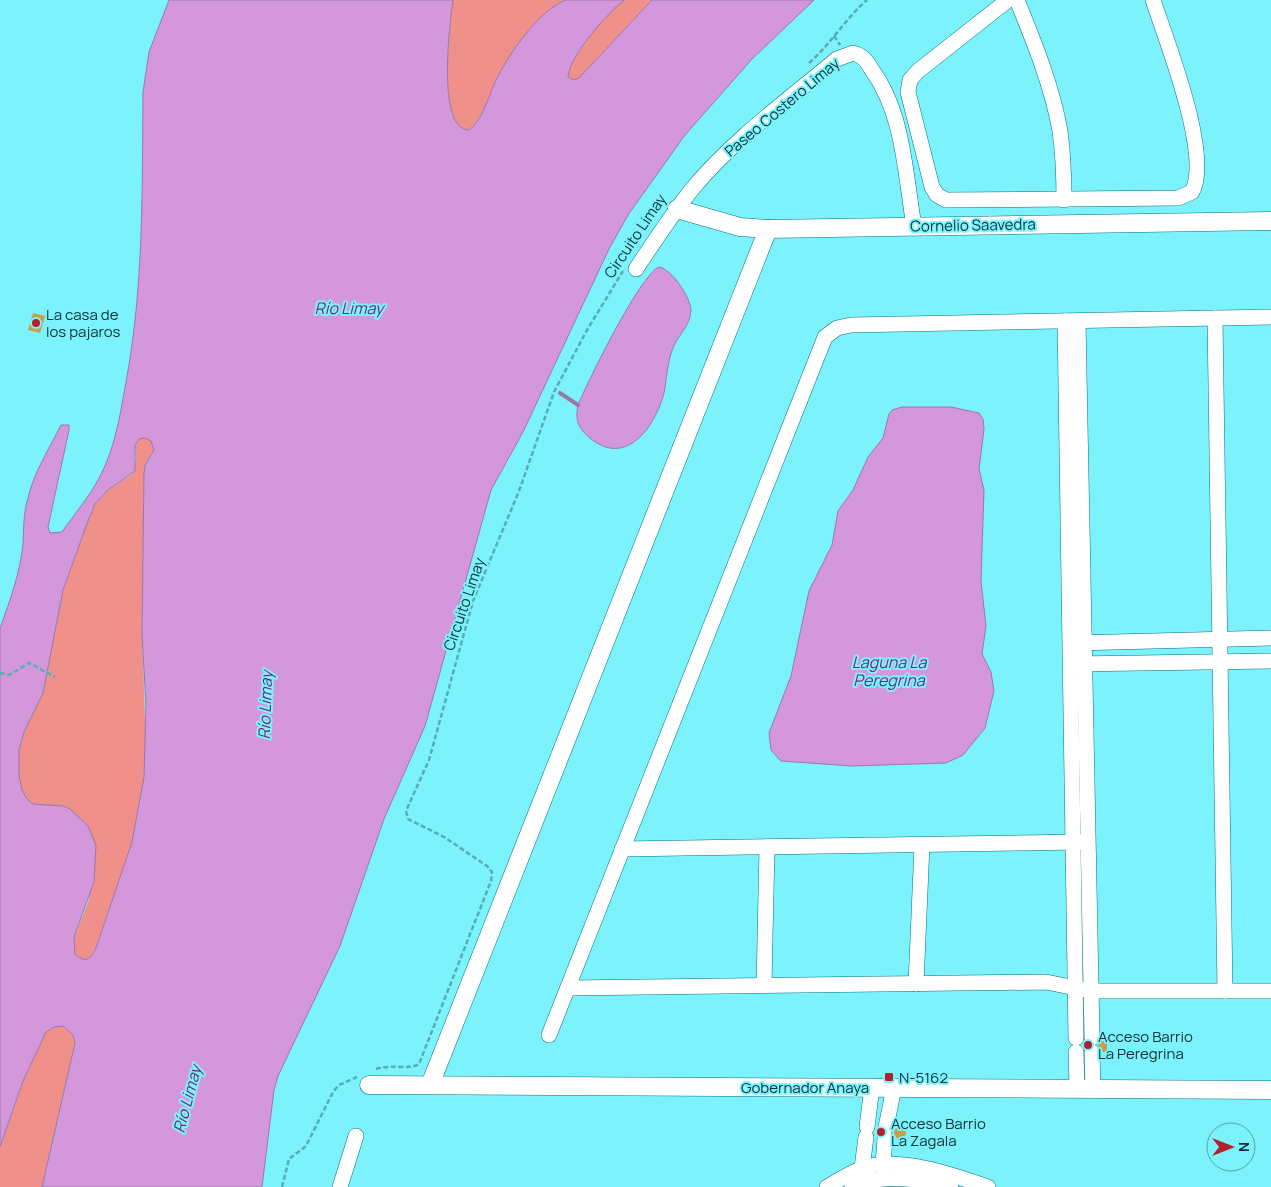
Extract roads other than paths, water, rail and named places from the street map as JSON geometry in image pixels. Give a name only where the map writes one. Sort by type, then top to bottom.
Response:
[{"type":"street","points":[[1008,0],[918,71],[910,80],[909,98],[932,187],[940,198],[951,201],[1064,200],[1178,198],[1188,195],[1194,187],[1196,169],[1190,113],[1153,0]]},
{"type":"street","points":[[1017,0],[1036,46],[1052,96],[1060,131],[1064,200]]},
{"type":"street","name":"Paseo Costero Limay","points":[[631,268],[712,168],[753,128],[837,59],[852,53],[865,59],[880,80],[892,106],[899,134],[914,226]]},
{"type":"street","name":"Cornelio Saavedra","points":[[677,209],[733,225],[768,229],[1271,221]]},
{"type":"street","points":[[430,1085],[768,229]]},
{"type":"street","points":[[549,1035],[825,337],[836,328],[851,325],[1271,317]]},
{"type":"street","points":[[1215,318],[1225,991]]},
{"type":"street","points":[[1071,321],[1080,842],[1075,988],[1076,1045],[1085,1089]]},
{"type":"street","points":[[1077,643],[1271,638]]},
{"type":"street","points":[[1077,664],[1271,660]]},
{"type":"street","points":[[622,849],[1080,842]]},
{"type":"street","points":[[1080,842],[1091,991],[1092,1045],[1085,1089]]},
{"type":"street","points":[[916,984],[922,845]]},
{"type":"street","points":[[764,985],[767,847]]},
{"type":"street","points":[[568,988],[1046,982],[1091,991],[1271,991]]},
{"type":"street","name":"Gobernador Anaya","points":[[368,1077],[430,1085],[1271,1090]]},
{"type":"street","points":[[862,1168],[872,1088]]},
{"type":"street","points":[[883,1165],[885,1132],[894,1088]]},
{"type":"street","points":[[340,1187],[356,1136]]},
{"type":"street","points":[[827,1187],[862,1168],[883,1165],[928,1169],[988,1187]]},
{"type":"street","points":[[852,1187],[885,1179],[919,1181],[951,1187]]},
{"type":"water","name":"Río Limay","points":[[169,0],[453,0],[448,51],[449,95],[452,113],[459,125],[469,130],[481,116],[498,76],[523,37],[544,14],[566,0],[624,0],[599,25],[582,47],[570,68],[568,77],[573,80],[579,78],[652,0],[814,0],[752,59],[685,135],[628,215],[609,249],[523,432],[491,490],[425,726],[384,819],[340,946],[278,1076],[274,1090],[262,1187],[42,1187],[75,1043],[73,1035],[63,1026],[54,1027],[46,1032],[23,1081],[0,1147],[0,628],[20,566],[25,510],[31,488],[61,425],[69,425],[69,430],[48,527],[50,533],[62,532],[90,493],[104,469],[116,432],[132,346],[136,310],[141,237],[143,92],[149,52]],"holes":[[[145,438],[151,441],[154,450],[145,465],[144,473],[142,634],[146,705],[144,777],[132,842],[96,948],[90,957],[82,959],[75,954],[74,937],[94,882],[96,845],[88,826],[70,809],[63,806],[33,804],[27,799],[22,790],[19,776],[19,750],[24,732],[43,693],[63,590],[95,504],[108,490],[135,471],[135,445],[139,439]]]},
{"type":"water","points":[[659,267],[675,278],[680,285],[690,305],[690,316],[671,353],[664,393],[654,419],[637,440],[627,446],[615,448],[603,446],[590,438],[580,427],[577,419],[578,405],[592,374],[628,308],[650,274]]},
{"type":"water","name":"Laguna La Peregrina","points":[[902,407],[951,407],[979,413],[983,419],[984,429],[979,469],[984,490],[981,581],[986,626],[982,654],[991,672],[994,691],[985,728],[963,755],[946,763],[852,766],[781,761],[771,750],[769,733],[791,676],[809,591],[832,545],[838,511],[853,490],[868,457],[883,438],[889,414],[892,410]]},
{"type":"waterway","points":[[560,393],[578,405]]},
{"type":"place","name":"La casa de los pajaros","points":[[36,323]]},
{"type":"place","name":"Acceso Barrio La Peregrina","points":[[1088,1045]]},
{"type":"place","name":"N-5162","points":[[889,1077]]},
{"type":"place","name":"Acceso Barrio La Zagala","points":[[881,1132]]}]
